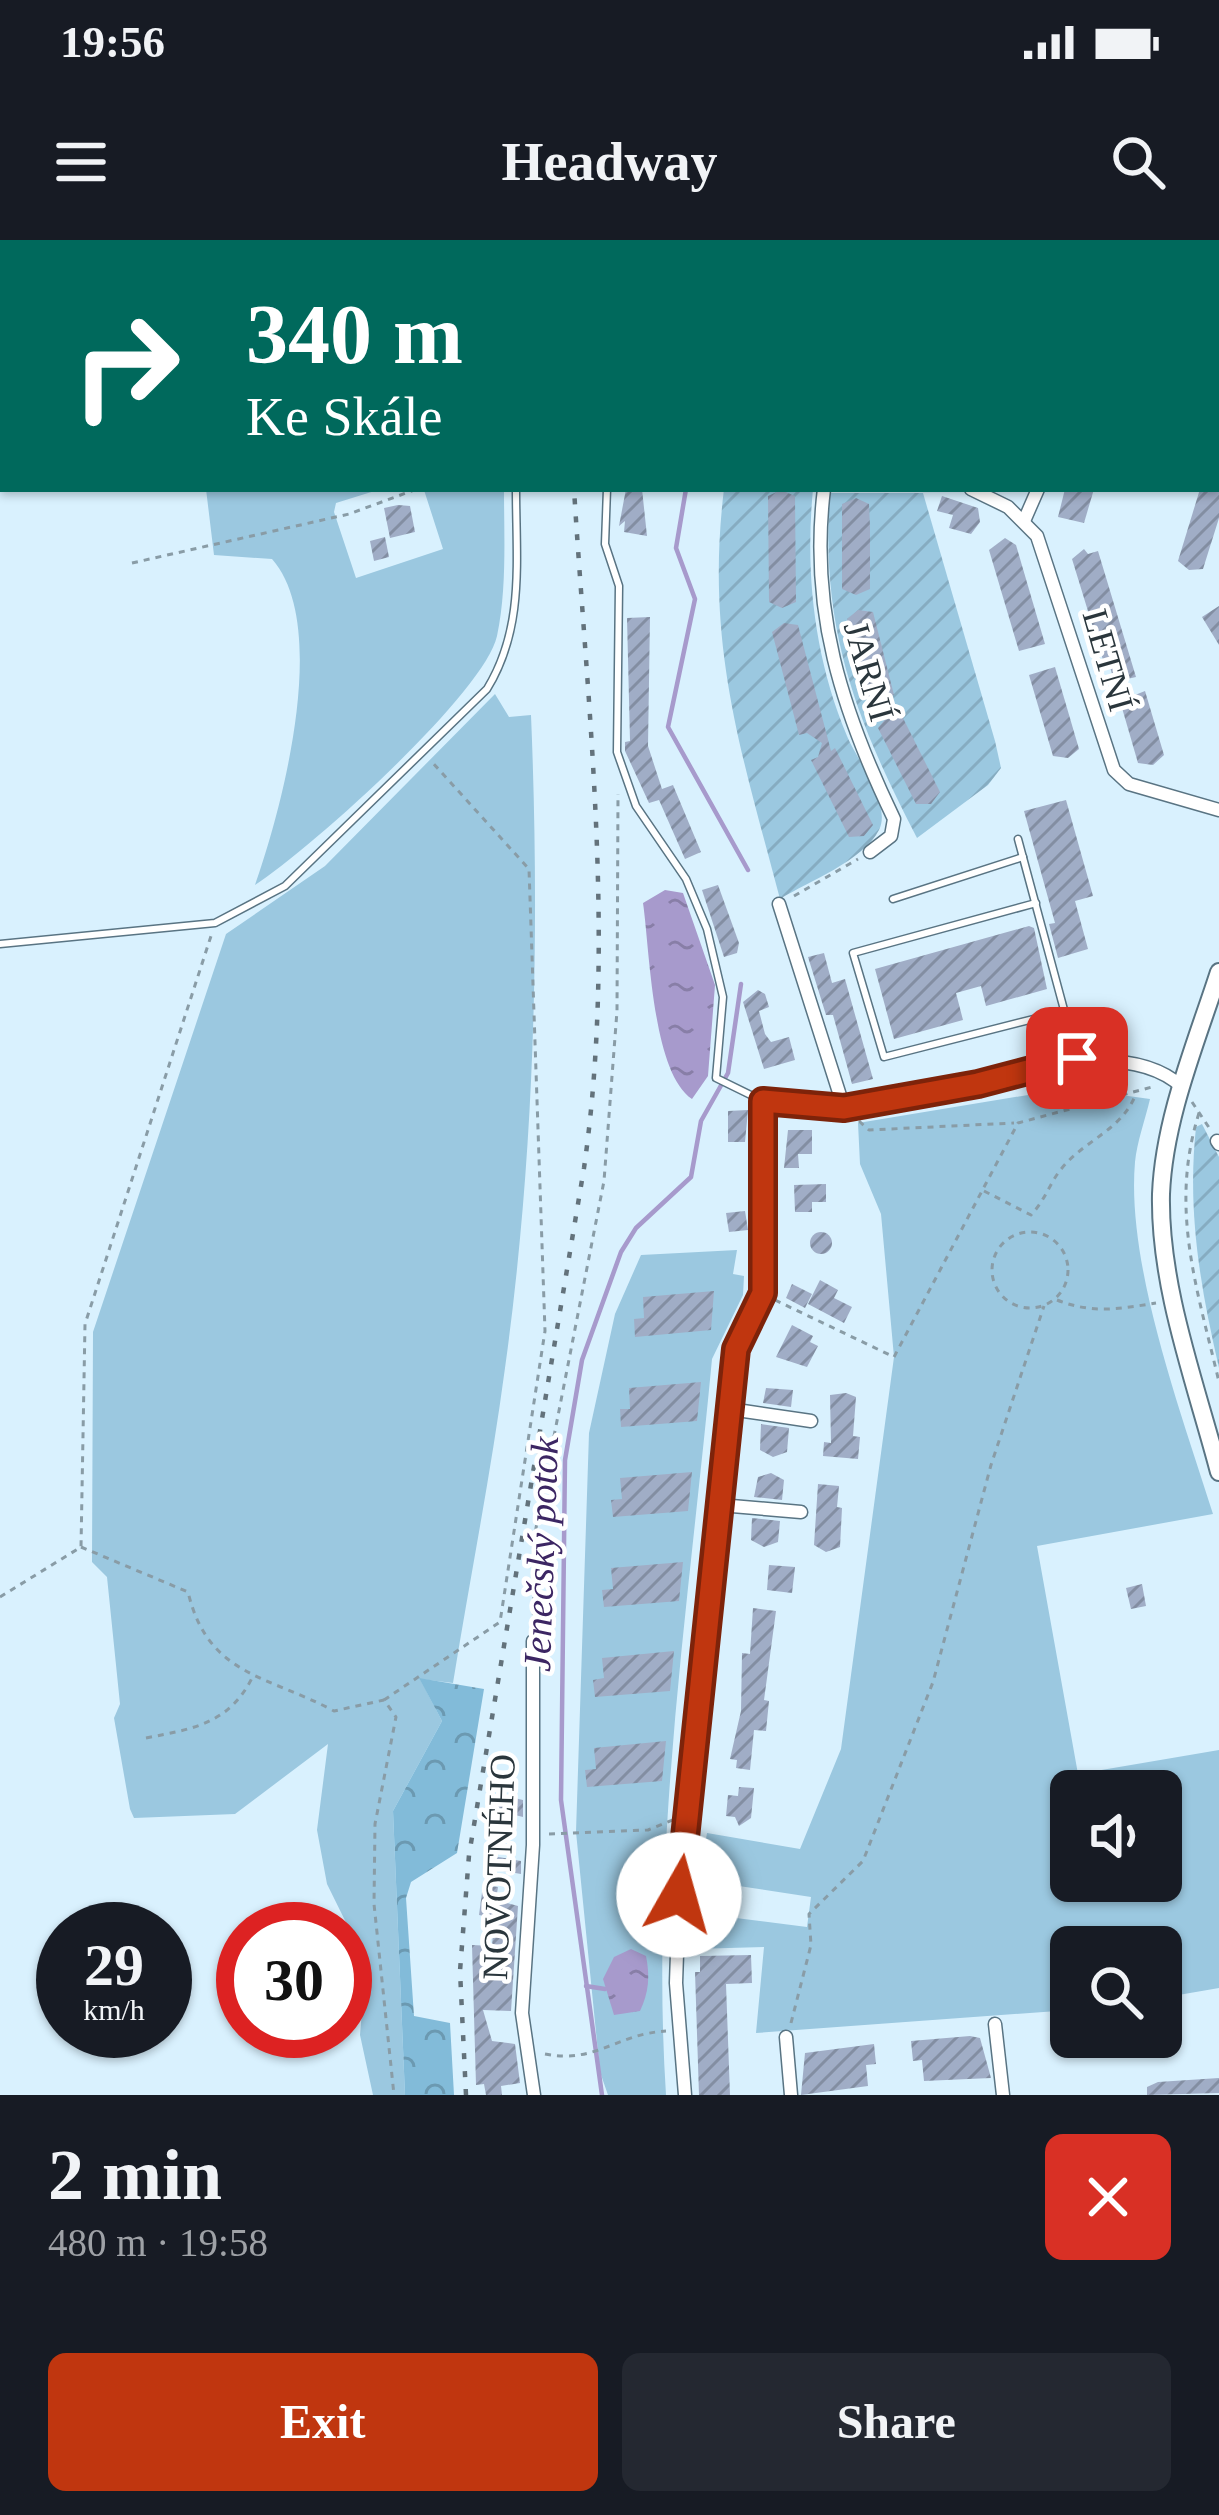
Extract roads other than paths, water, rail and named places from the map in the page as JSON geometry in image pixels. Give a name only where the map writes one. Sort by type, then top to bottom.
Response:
[{"type":"main road","points":[[1219,972],[1165,1156],[1165,1248],[1219,1472]]},
{"type":"street","name":"JARNÍ","points":[[824,492],[817,546],[823,624],[842,699],[894,819],[891,836],[870,852]]},
{"type":"street","name":"LETNÍ","points":[[976,492],[1024,521],[1049,560],[1114,770],[1129,784],[1219,810]]},
{"type":"street","points":[[1024,521],[1037,492]]},
{"type":"street","points":[[779,904],[844,1108]]},
{"type":"street","points":[[685,2095],[679,1895],[736,1349],[763,1293],[763,1101],[844,1108],[978,1084],[1077,1058],[1141,1064],[1167,1073],[1182,1087]]},
{"type":"street","points":[[730,1409],[811,1420]]},
{"type":"street","points":[[720,1504],[801,1513]]},
{"type":"street","name":"NOVOTNÉHO","points":[[533,1641],[525,2050],[534,2095]]},
{"type":"street","points":[[995,2024],[1003,2095]]},
{"type":"street","points":[[786,2037],[791,2095]]},
{"type":"lane","points":[[0,944],[215,922],[285,886],[487,689],[509,654],[516,601],[516,492]]},
{"type":"lane","points":[[607,492],[605,544],[619,586],[616,721],[622,773],[636,806],[686,879],[707,929],[723,997],[718,1080],[763,1101]]},
{"type":"lane","points":[[1018,838],[1077,1058]]},
{"type":"lane","points":[[893,898],[1024,857]]},
{"type":"lane","points":[[1036,903],[853,953],[884,1057],[1064,1011]]},
{"type":"lane","points":[[679,1895],[698,1898]]},
{"type":"water","points":[[665,890],[683,893],[715,985],[708,1076],[692,1099],[668,1064],[651,979],[643,903]]},
{"type":"water","points":[[631,1949],[646,1956],[645,1997],[640,2011],[614,2015],[603,1979],[614,1957]]},
{"type":"waterway","name":"Jenečský potok","points":[[685,492],[676,548],[695,599],[668,727],[748,870]]},
{"type":"waterway","name":"Jenečský potok","points":[[602,2095],[561,1800],[565,1460],[582,1360],[621,1252],[636,1228],[691,1177],[701,1121],[728,1073],[741,984]]},
{"type":"waterway","points":[[586,1986],[605,1989]]},
{"type":"railway","points":[[466,2095],[460,1971],[469,1855],[584,1168],[593,1084],[599,914],[574,492]]}]
